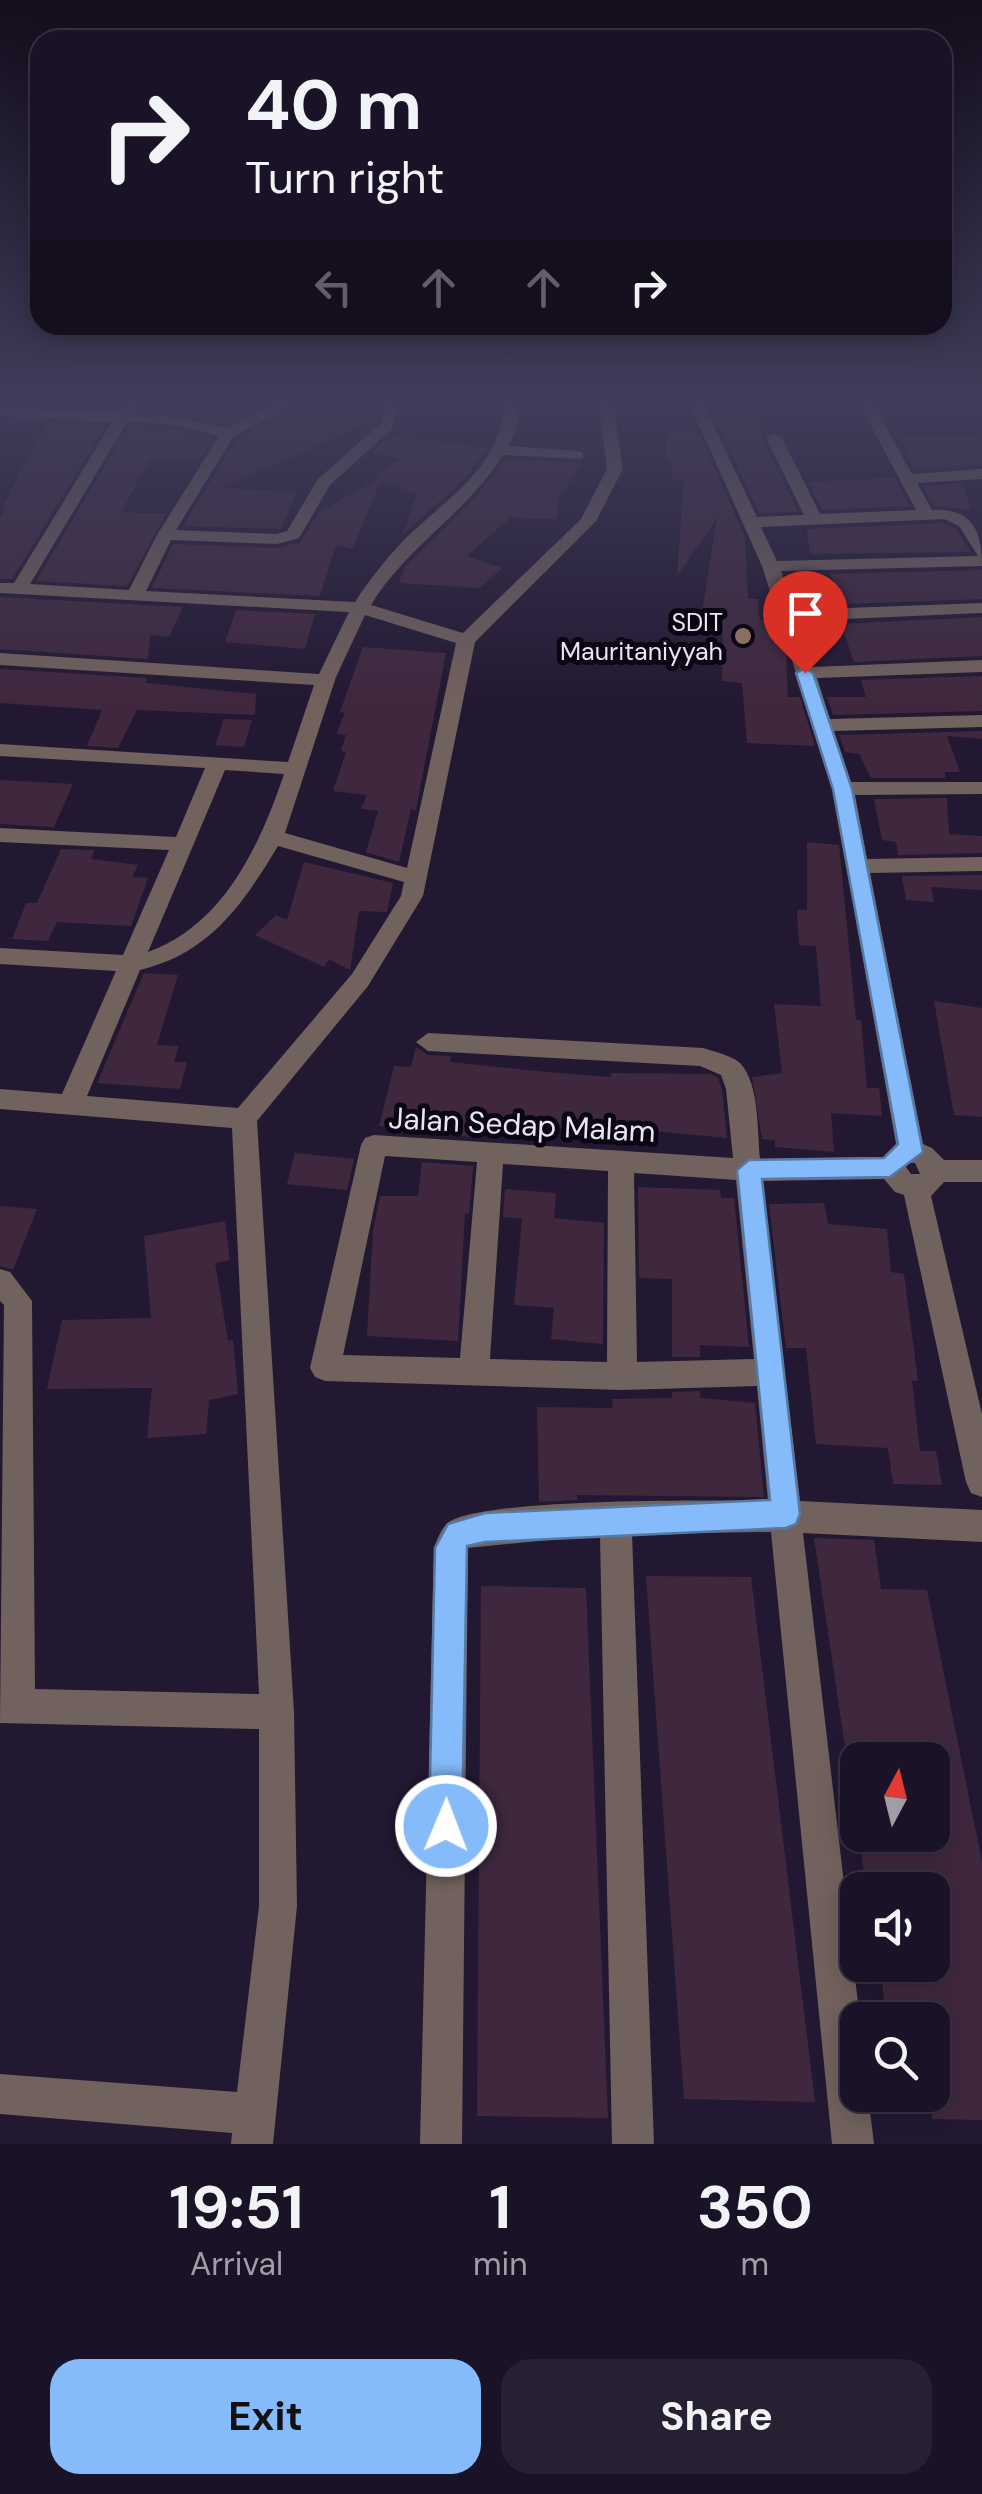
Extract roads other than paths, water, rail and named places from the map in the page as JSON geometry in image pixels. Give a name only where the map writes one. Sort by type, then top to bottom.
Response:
[{"type":"street","points":[[65,505],[10,589],[356,607],[466,640]]},
{"type":"street","points":[[135,596],[184,505]]},
{"type":"street","points":[[166,535],[276,539],[293,534],[310,505]]},
{"type":"street","points":[[0,956],[132,964],[160,960],[187,947],[236,898],[273,837],[324,680],[356,607],[389,566],[449,505]]},
{"type":"street","points":[[0,2094],[253,2129],[278,1906],[278,1712],[244,1119],[360,980],[412,896],[466,640],[588,522],[597,505]]},
{"type":"street","points":[[744,505],[788,616],[842,789],[858,866],[901,1160],[923,1154],[982,1482]]},
{"type":"street","points":[[807,505],[814,519]]},
{"type":"street","points":[[921,505],[926,514]]},
{"type":"street","points":[[752,522],[926,514],[960,518],[982,552]]},
{"type":"street","points":[[770,566],[982,560]]},
{"type":"street","points":[[788,616],[982,608]]},
{"type":"street","points":[[0,659],[324,680]]},
{"type":"street","points":[[805,673],[982,666]]},
{"type":"street","points":[[822,725],[982,721]]},
{"type":"street","points":[[0,750],[296,769]]},
{"type":"street","points":[[70,1106],[218,763]]},
{"type":"street","points":[[842,789],[982,788]]},
{"type":"street","points":[[0,835],[184,844]]},
{"type":"street","points":[[273,837],[414,878]]},
{"type":"street","points":[[858,866],[982,864]]},
{"type":"street","points":[[428,1042],[702,1057],[731,1069],[739,1088],[853,2144]]},
{"type":"street","points":[[0,1099],[244,1119]]},
{"type":"street","name":"Jalan Sedap Malam","points":[[474,1368],[326,1368],[374,1145],[749,1170],[901,1160]]},
{"type":"street","points":[[491,1154],[474,1368],[622,1376],[770,1372]]},
{"type":"street","points":[[620,1163],[622,1376]]},
{"type":"street","points":[[926,1179],[982,1171]]},
{"type":"street","points":[[0,1282],[18,1300],[9,1706],[278,1712]]},
{"type":"street","points":[[451,2144],[441,2144],[450,1548],[458,1534],[485,1527],[616,1519],[786,1514],[982,1526]]},
{"type":"street","points":[[616,1519],[634,2144]]},
{"type":"place","name":"SDIT Mauritaniyyah","points":[[743,636]]}]
